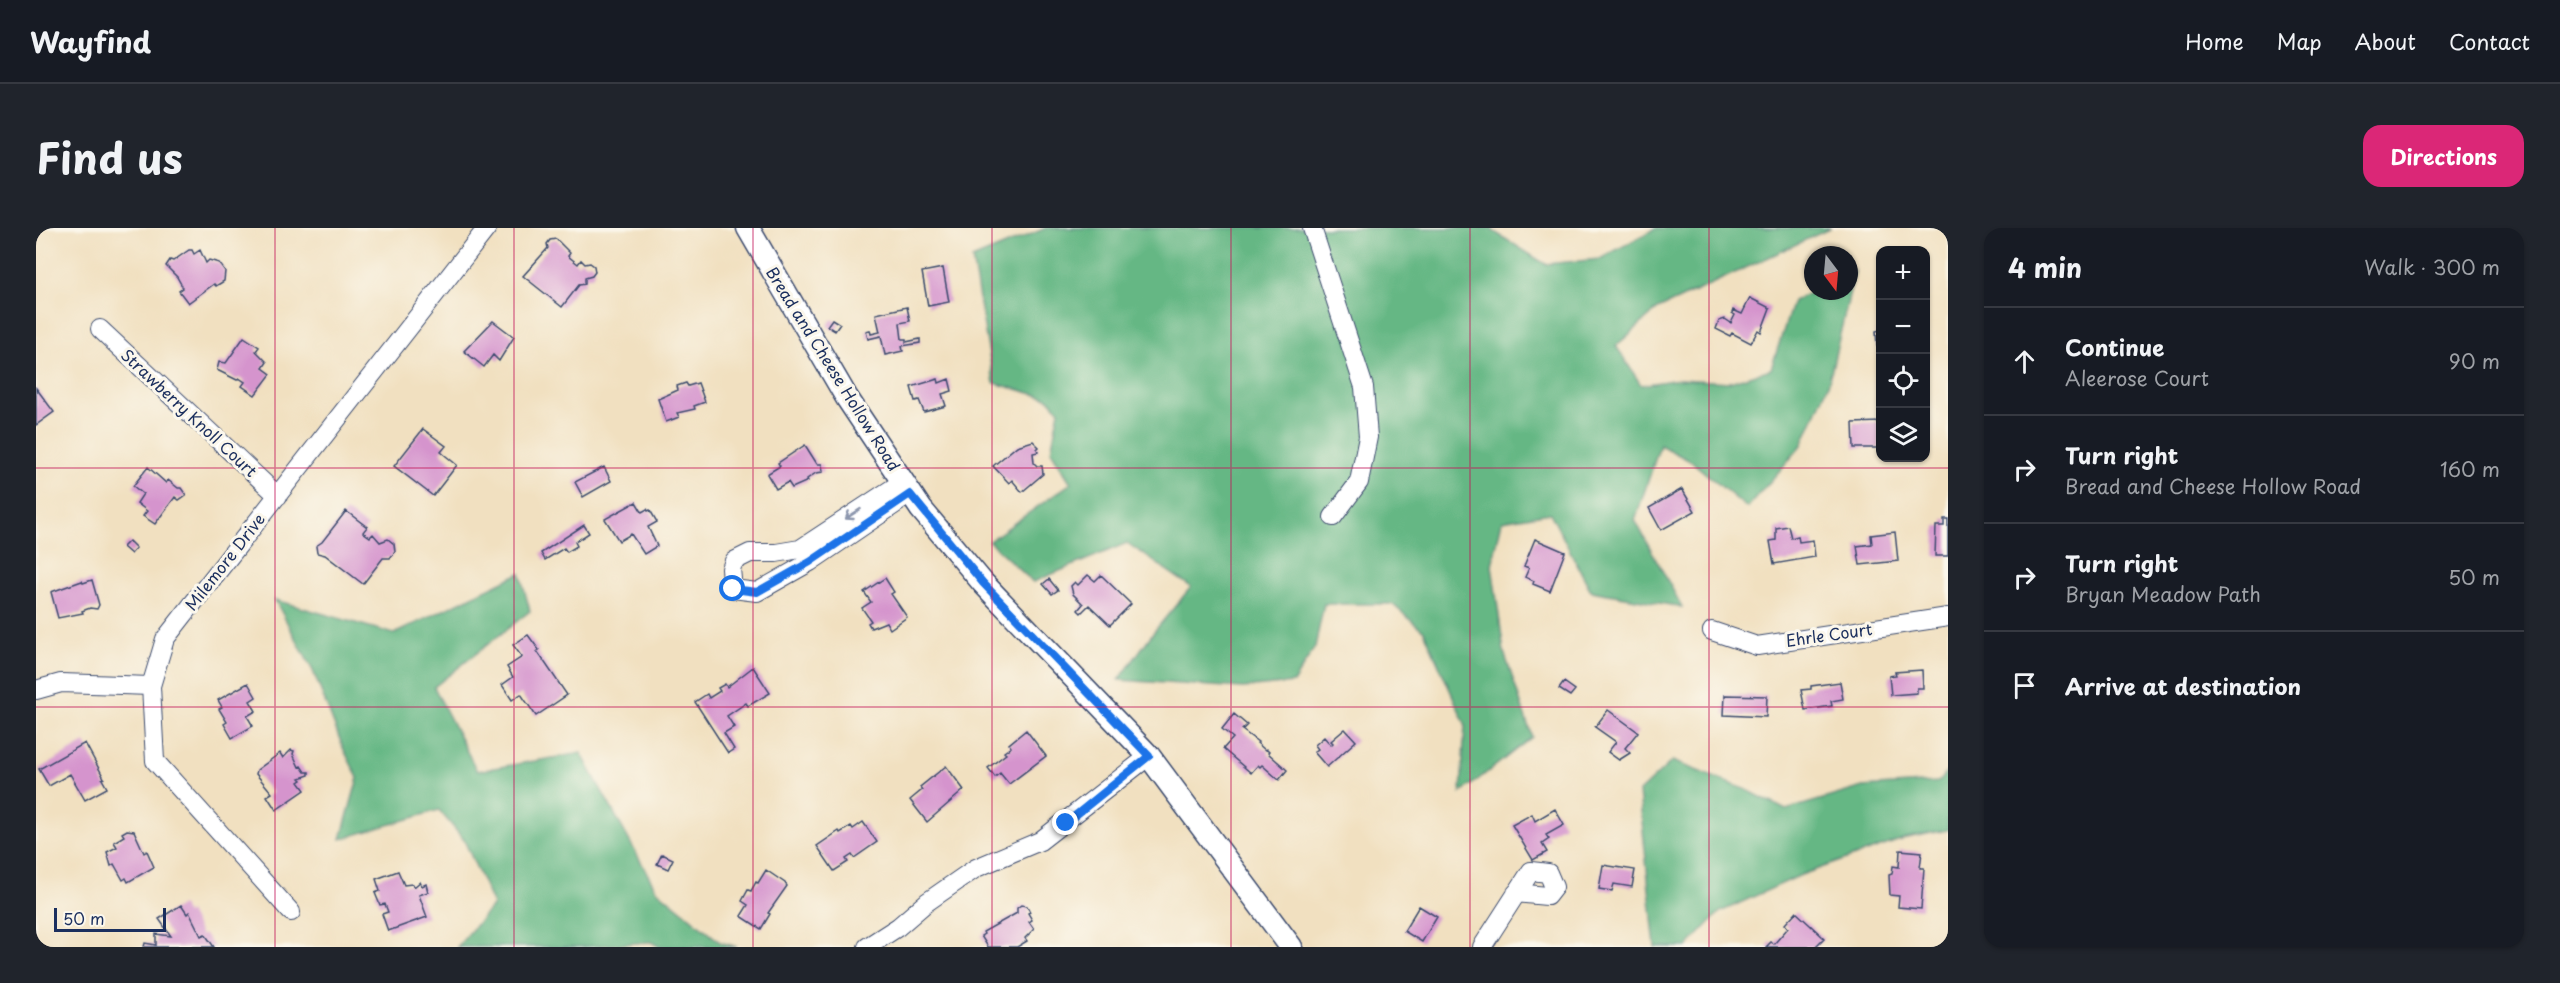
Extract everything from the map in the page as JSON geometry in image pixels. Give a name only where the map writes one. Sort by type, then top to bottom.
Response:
[{"type":"main road","name":"Bread and Cheese Hollow Road","points":[[748,228],[848,398],[906,488],[983,583],[1149,756],[1291,947]]},
{"type":"street","name":"Milemore Drive","points":[[291,912],[155,761],[150,686],[165,639],[487,228]]},
{"type":"street","points":[[1312,228],[1364,387],[1368,437],[1359,482],[1333,517]]},
{"type":"street","name":"Strawberry Knoll Court","points":[[100,329],[278,496]]},
{"type":"street","points":[[906,488],[810,562],[757,592],[733,589],[731,569],[734,561],[750,553],[776,553],[800,549],[906,488]]},
{"type":"street","name":"Ehrle Court","points":[[1712,631],[1757,646],[1948,617]]},
{"type":"street","points":[[36,690],[61,683],[150,686]]},
{"type":"street","points":[[867,947],[898,927],[927,902],[976,868],[1040,841],[1149,756]]},
{"type":"street","points":[[1482,947],[1516,893]]},
{"type":"green space","points":[[1046,228],[1492,228],[1493,231],[1545,264],[1600,259],[1656,228],[1831,228],[1658,309],[1616,346],[1641,385],[1679,379],[1730,382],[1771,369],[1793,301],[1804,296],[1804,300],[1848,300],[1828,385],[1802,445],[1747,508],[1692,462],[1660,445],[1635,520],[1682,607],[1591,591],[1550,513],[1502,521],[1492,565],[1504,652],[1532,737],[1461,793],[1465,724],[1424,631],[1392,604],[1324,604],[1315,647],[1293,683],[1243,688],[1119,680],[1152,634],[1191,587],[1127,543],[1033,582],[989,541],[1071,483],[1051,451],[1059,410],[1048,398],[994,383],[972,259]]},
{"type":"green space","points":[[520,573],[530,611],[434,687],[477,771],[581,753],[656,889],[720,942],[737,947],[660,947],[651,942],[582,947],[457,947],[493,905],[464,840],[439,810],[341,839],[358,778],[344,750],[313,671],[275,600],[394,634]]},
{"type":"green space","points":[[1672,761],[1747,790],[1786,810],[1863,787],[1938,782],[1948,771],[1948,830],[1906,838],[1801,875],[1720,912],[1687,947],[1655,947],[1639,792]]},
{"type":"building","points":[[556,239],[570,253],[568,256],[578,264],[581,260],[585,264],[590,263],[594,266],[595,272],[592,276],[585,278],[585,284],[579,285],[562,307],[523,276],[548,248],[547,244],[550,240]]},
{"type":"building","points":[[192,250],[194,254],[200,250],[206,263],[209,260],[219,263],[225,271],[224,281],[216,286],[214,284],[188,303],[179,291],[183,288],[177,277],[166,266],[170,260],[173,261]]},
{"type":"building","points":[[943,268],[949,302],[928,306],[922,272]]},
{"type":"building","points":[[1750,298],[1770,308],[1761,332],[1758,330],[1751,343],[1732,333],[1730,336],[1716,329],[1719,321],[1725,319],[1731,323],[1735,315],[1732,313],[1733,310],[1742,314]]},
{"type":"building","points":[[907,307],[910,321],[900,323],[902,339],[906,339],[906,342],[920,339],[920,343],[902,346],[903,351],[885,355],[881,336],[868,339],[866,331],[870,330],[871,334],[880,332],[876,314]]},
{"type":"building","points":[[832,319],[840,324],[835,331],[827,326]]},
{"type":"building","points":[[493,321],[514,337],[499,361],[493,355],[484,367],[464,351]]},
{"type":"building","points":[[244,337],[259,347],[256,351],[267,362],[263,368],[271,374],[255,395],[242,386],[245,382],[239,378],[237,380],[217,370],[219,362],[226,363]]},
{"type":"building","points":[[938,379],[939,383],[949,379],[952,391],[942,394],[946,406],[924,412],[919,400],[915,401],[911,387]]},
{"type":"building","points":[[686,383],[688,386],[698,383],[705,402],[694,406],[695,409],[677,413],[679,417],[666,422],[658,399],[678,390],[677,386]]},
{"type":"building","points":[[36,388],[54,412],[36,425]]},
{"type":"building","points":[[1876,422],[1876,448],[1854,448],[1853,423]]},
{"type":"building","points":[[423,429],[446,446],[441,452],[457,465],[433,496],[394,466]]},
{"type":"building","points":[[1033,441],[1039,447],[1038,452],[1033,453],[1034,463],[1042,466],[1043,474],[1022,492],[1012,480],[1009,483],[993,466],[1017,446]]},
{"type":"building","points":[[805,445],[817,464],[822,464],[823,472],[816,473],[807,479],[808,481],[792,488],[788,482],[776,489],[767,474],[780,466],[778,463]]},
{"type":"building","points":[[148,467],[166,483],[168,480],[181,488],[186,495],[179,500],[175,497],[155,524],[143,516],[147,511],[137,503],[143,494],[133,486]]},
{"type":"building","points":[[604,467],[611,481],[583,497],[575,482]]},
{"type":"building","points":[[1682,489],[1695,511],[1661,530],[1649,508]]},
{"type":"building","points":[[636,502],[642,512],[650,510],[657,522],[648,527],[657,546],[644,554],[631,534],[619,541],[605,519]]},
{"type":"building","points":[[346,511],[367,527],[363,532],[370,537],[373,534],[380,542],[388,539],[394,544],[395,552],[390,558],[383,558],[363,584],[325,555],[317,553],[316,546],[322,542]]},
{"type":"building","points":[[1944,519],[1948,519],[1948,556],[1935,556],[1936,526],[1944,526]]},
{"type":"building","points":[[584,525],[589,533],[575,542],[577,546],[567,552],[564,548],[545,560],[541,553]]},
{"type":"building","points":[[1788,526],[1791,538],[1798,536],[1799,542],[1813,540],[1815,557],[1774,564],[1770,541],[1776,540],[1776,528]]},
{"type":"building","points":[[1895,532],[1898,561],[1860,565],[1857,546],[1872,544],[1871,535]]},
{"type":"building","points":[[1535,539],[1565,552],[1550,591],[1533,584],[1534,581],[1525,577],[1529,568],[1524,566]]},
{"type":"building","points":[[129,541],[136,548],[131,554],[123,547]]},
{"type":"building","points":[[1088,575],[1095,581],[1101,575],[1131,604],[1110,625],[1089,605],[1081,613],[1078,610],[1083,604],[1073,594],[1071,586],[1075,582],[1078,585]]},
{"type":"building","points":[[885,578],[894,592],[891,594],[907,617],[890,629],[886,622],[871,628],[868,623],[871,621],[862,608],[871,602],[864,592]]},
{"type":"building","points":[[1049,579],[1058,590],[1052,594],[1043,584]]},
{"type":"building","points":[[92,580],[99,605],[97,609],[90,608],[82,611],[83,613],[58,618],[51,592],[82,581],[83,583]]},
{"type":"building","points":[[528,635],[567,695],[536,716],[521,694],[512,700],[502,685],[513,677],[507,667],[522,657],[513,645]]},
{"type":"building","points":[[753,667],[770,693],[748,706],[746,703],[727,716],[734,727],[724,733],[734,749],[728,753],[695,702],[707,694],[709,698],[720,691],[718,688],[725,684],[727,687]]},
{"type":"building","points":[[1922,670],[1923,688],[1917,688],[1917,693],[1891,695],[1889,676],[1896,675],[1895,672]]},
{"type":"building","points":[[1564,682],[1575,690],[1570,696],[1559,689]]},
{"type":"building","points":[[1840,682],[1843,699],[1831,701],[1832,706],[1805,710],[1801,690],[1811,689],[1811,686]]},
{"type":"building","points":[[248,683],[256,697],[250,701],[256,711],[247,716],[253,726],[232,738],[224,724],[227,722],[219,709],[222,707],[218,700]]},
{"type":"building","points":[[1725,695],[1767,696],[1766,717],[1724,715]]},
{"type":"building","points":[[1608,710],[1638,732],[1625,748],[1630,753],[1619,760],[1608,752],[1616,742],[1595,727]]},
{"type":"building","points":[[1234,714],[1247,725],[1242,730],[1287,770],[1279,780],[1262,765],[1260,767],[1258,765],[1251,773],[1223,749],[1233,738],[1222,729]]},
{"type":"building","points":[[1345,729],[1356,741],[1327,767],[1314,752],[1318,749],[1315,745],[1324,737],[1331,745],[1333,743],[1331,741]]},
{"type":"building","points":[[1026,730],[1046,756],[1009,784],[1000,773],[995,777],[988,768],[1006,754],[1004,752],[1011,747],[1009,744]]},
{"type":"building","points":[[85,743],[107,788],[85,800],[70,774],[49,786],[39,769]]},
{"type":"building","points":[[291,750],[294,751],[293,754],[299,767],[309,772],[309,775],[300,778],[302,780],[299,782],[305,790],[276,810],[267,796],[272,793],[256,774],[257,770],[280,753],[283,758]]},
{"type":"building","points":[[946,766],[964,790],[927,822],[910,800],[922,790],[920,787]]},
{"type":"building","points":[[1555,809],[1564,825],[1546,835],[1549,839],[1542,844],[1547,852],[1533,860],[1512,825],[1532,814],[1535,821]]},
{"type":"building","points":[[863,822],[877,842],[854,858],[852,855],[846,859],[848,862],[834,871],[817,846],[839,831],[840,833],[851,826],[853,829]]},
{"type":"building","points":[[127,830],[134,831],[144,853],[147,851],[154,867],[128,882],[126,878],[123,880],[114,864],[111,866],[107,852],[117,847],[114,842],[124,836],[122,833]]},
{"type":"building","points":[[1900,850],[1922,852],[1920,868],[1924,868],[1921,909],[1898,907],[1899,896],[1890,895],[1889,875],[1892,874],[1893,866],[1899,867]]},
{"type":"building","points":[[662,854],[673,859],[668,869],[657,864]]},
{"type":"building","points":[[1603,865],[1635,870],[1632,887],[1614,884],[1612,891],[1599,889]]},
{"type":"building","points":[[766,870],[787,886],[768,913],[770,914],[761,929],[741,916],[748,905],[742,901],[748,890],[751,891]]},
{"type":"building","points":[[398,871],[404,885],[412,884],[414,887],[420,882],[422,886],[426,884],[428,892],[419,895],[427,917],[388,931],[382,914],[388,912],[385,904],[380,905],[375,893],[380,891],[376,879]]},
{"type":"building","points":[[181,905],[187,914],[189,912],[201,936],[205,934],[214,947],[144,947],[145,943],[156,945],[156,934],[171,936],[159,919]]},
{"type":"building","points":[[1021,905],[1027,906],[1032,920],[1029,922],[1034,929],[1025,938],[1027,941],[1017,947],[988,947],[981,936],[983,932],[1017,913],[1017,908]]},
{"type":"building","points":[[1419,906],[1437,917],[1422,942],[1404,931]]},
{"type":"building","points":[[1796,912],[1824,938],[1815,947],[1766,947],[1771,942],[1774,944],[1788,928],[1785,924]]},
{"type":"route","points":[[733,589],[757,592],[810,562],[910,494],[983,583],[1149,756],[1066,823]]}]
